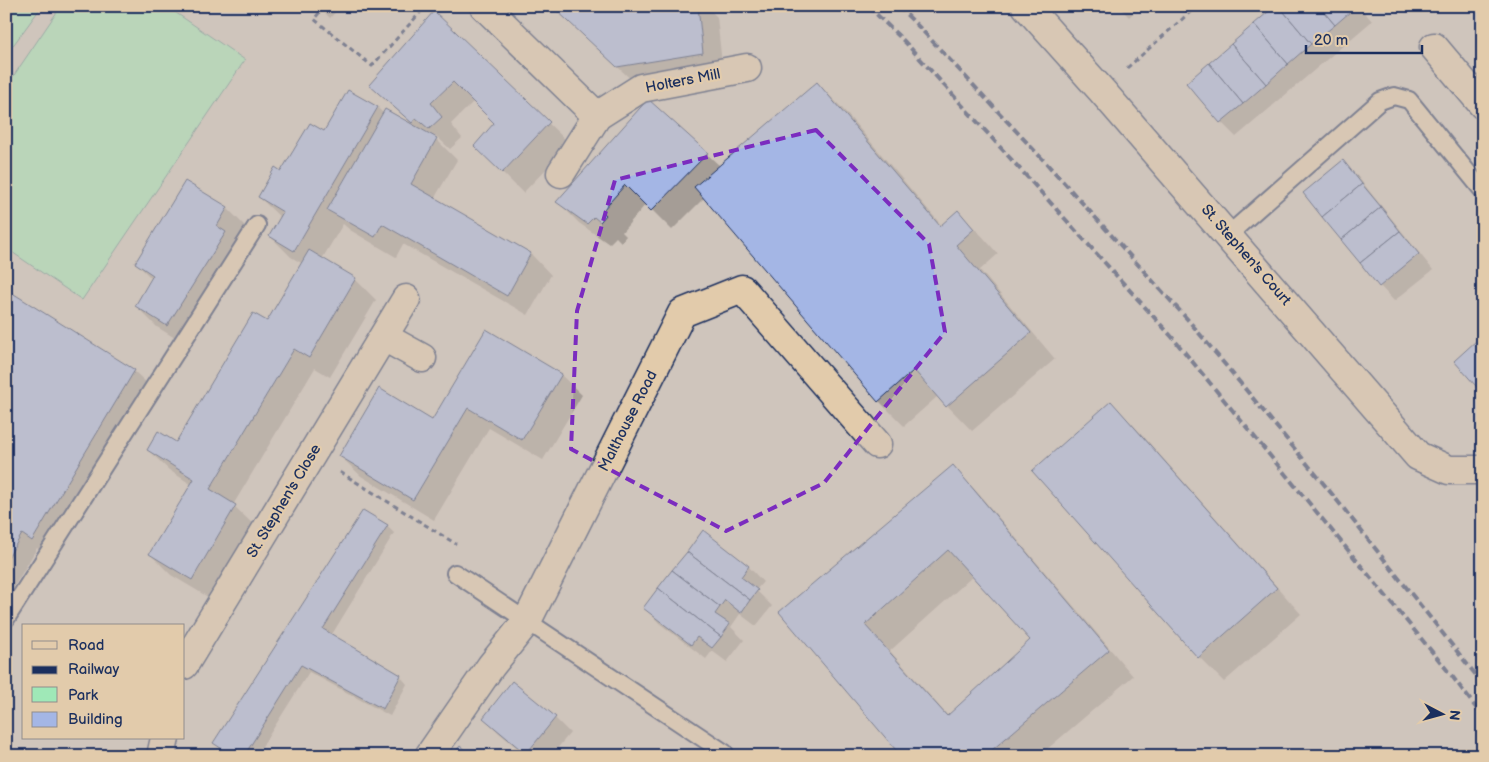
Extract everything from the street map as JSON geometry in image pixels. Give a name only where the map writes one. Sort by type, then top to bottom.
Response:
[{"type":"street","points":[[484,6],[597,116]]},
{"type":"street","name":"St. Stephen's Court","points":[[1026,6],[1102,90],[1418,456],[1449,470],[1483,470]]},
{"type":"street","points":[[1434,48],[1483,105]]},
{"type":"street","name":"Holters Mill","points":[[561,173],[597,116],[641,88],[747,68]]},
{"type":"street","name":"Malthouse Road","points":[[429,756],[491,666],[527,621],[682,313],[742,289],[877,444]]},
{"type":"street","name":"St. Stephen's Close","points":[[185,663],[406,299]]},
{"type":"street","points":[[384,337],[422,358]]},
{"type":"street","points":[[161,756],[165,740]]},
{"type":"lane","points":[[1228,235],[1380,101],[1394,96],[1409,100],[1483,191]]},
{"type":"lane","points":[[6,620],[257,225]]},
{"type":"lane","points":[[455,573],[725,753]]},
{"type":"path","points":[[325,6],[314,20],[372,66],[426,6]]},
{"type":"path","points":[[1102,90],[1197,6]]},
{"type":"path","points":[[312,455],[463,548]]},
{"type":"highlighted area","points":[[816,130],[929,244],[945,332],[824,483],[726,531],[571,449],[577,311],[615,180]]},
{"type":"green space","points":[[6,6],[42,6],[6,55]]},
{"type":"green space","points":[[61,6],[166,6],[245,60],[82,300],[6,248],[6,87]]},
{"type":"building","points":[[552,6],[698,6],[703,53],[617,67]]},
{"type":"building","points":[[1275,6],[1279,6],[1311,44],[1288,64],[1254,24]]},
{"type":"building","points":[[1279,6],[1319,6],[1335,25],[1311,44]]},
{"type":"building","points":[[1319,6],[1357,6],[1335,25]]},
{"type":"building","points":[[434,11],[550,122],[502,173],[474,146],[494,123],[453,82],[431,103],[442,117],[429,129],[416,118],[412,123],[369,85]]},
{"type":"building","points":[[1254,24],[1288,64],[1266,84],[1231,44]]},
{"type":"building","points":[[1231,44],[1266,84],[1243,104],[1209,63]]},
{"type":"building","points":[[1209,63],[1243,104],[1220,123],[1186,83]]},
{"type":"building","points":[[817,82],[940,226],[958,210],[974,229],[956,245],[1031,333],[946,407],[914,370],[878,402],[694,187]]},
{"type":"building","points":[[348,90],[378,107],[294,251],[269,236],[283,212],[258,197],[275,167],[281,171],[310,123],[324,131]]},
{"type":"building","points":[[648,99],[708,153],[651,211],[625,185],[602,211],[606,215],[600,222],[594,217],[587,224],[556,202]]},
{"type":"building","points":[[385,109],[437,138],[411,184],[531,253],[507,296],[382,224],[375,237],[327,210]]},
{"type":"building","points":[[1343,160],[1362,184],[1322,217],[1303,193]]},
{"type":"building","points":[[185,181],[228,207],[217,226],[226,232],[167,326],[135,306],[153,275],[135,263]]},
{"type":"building","points":[[1362,184],[1381,207],[1341,240],[1322,217]]},
{"type":"building","points":[[1381,207],[1400,231],[1360,263],[1341,240]]},
{"type":"building","points":[[1400,231],[1419,254],[1379,287],[1360,263]]},
{"type":"building","points":[[309,250],[356,278],[309,358],[294,349],[210,489],[236,505],[192,580],[149,554],[194,479],[147,450],[158,431],[176,442],[253,313],[267,321]]},
{"type":"building","points":[[6,289],[135,370],[32,541],[22,534],[6,561]]},
{"type":"building","points":[[486,329],[562,374],[522,440],[468,408],[413,500],[339,456],[379,388],[432,420]]},
{"type":"building","points":[[1483,335],[1483,348],[1476,341]]},
{"type":"building","points":[[1476,341],[1483,348],[1483,394],[1454,361]]},
{"type":"building","points":[[1111,401],[1277,588],[1198,658],[1032,471]]},
{"type":"building","points":[[953,465],[1109,650],[985,756],[901,756],[779,612]],"holes":[[[948,550],[1030,640],[947,716],[865,625]]]},
{"type":"building","points":[[363,510],[388,525],[323,629],[401,675],[383,709],[301,665],[244,756],[233,756],[213,743]]},
{"type":"building","points":[[703,530],[749,566],[741,577],[758,590],[750,600],[687,552]]},
{"type":"building","points":[[687,552],[750,600],[741,613],[725,600],[720,607],[672,570]]},
{"type":"building","points":[[672,570],[720,607],[715,614],[730,624],[721,637],[658,588]]},
{"type":"building","points":[[658,588],[721,637],[712,648],[697,637],[691,645],[643,608]]},
{"type":"building","points":[[512,681],[556,717],[526,754],[483,718]]},
{"type":"building","points":[[460,746],[472,756],[451,756]]},
{"type":"railway","points":[[868,6],[905,42],[1172,337],[1452,676],[1483,717]]},
{"type":"railway","points":[[898,6],[1047,164],[1189,321],[1332,494],[1483,684]]}]
